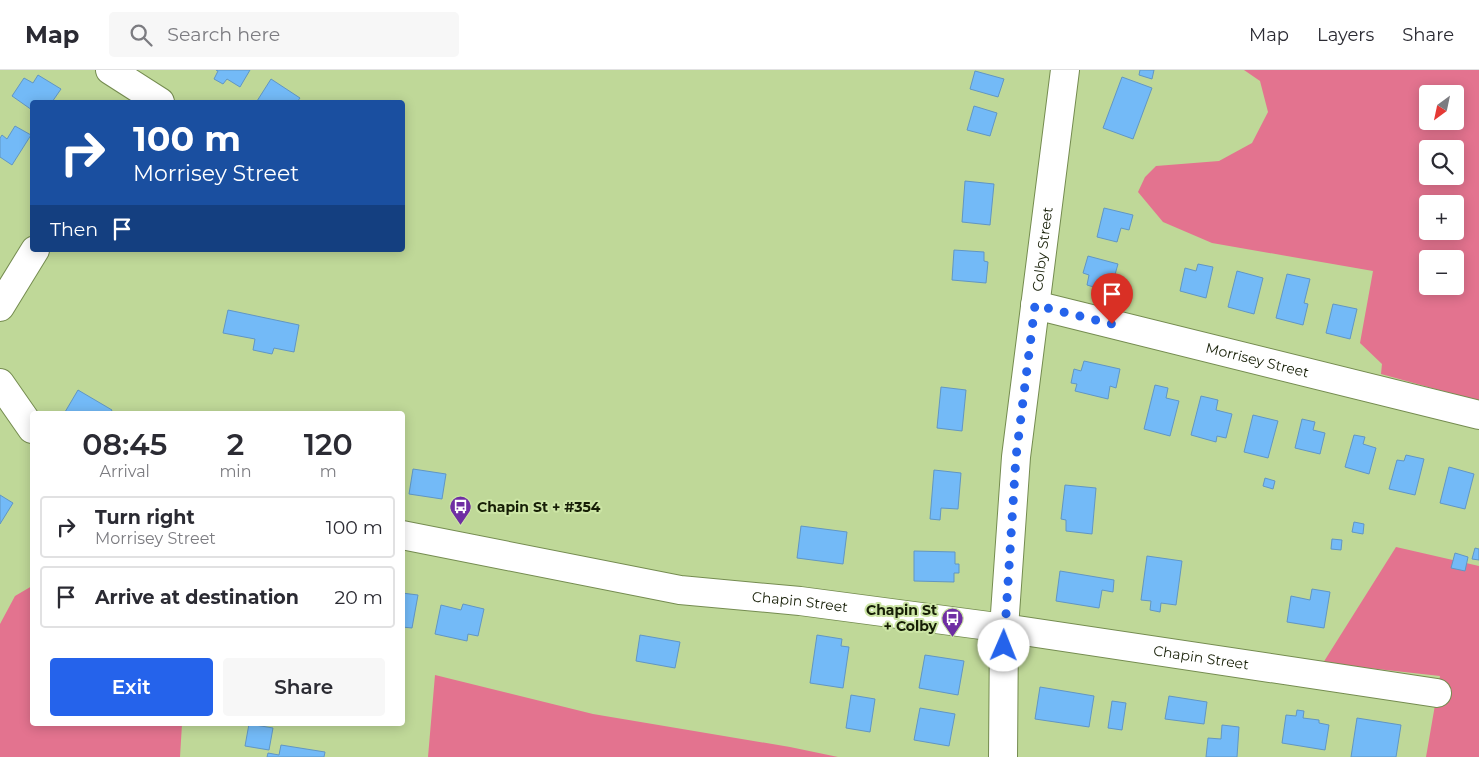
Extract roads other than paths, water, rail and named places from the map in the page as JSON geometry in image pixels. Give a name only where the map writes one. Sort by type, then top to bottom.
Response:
[{"type":"street","points":[[110,70],[129,94],[152,100]]},
{"type":"street","name":"Colby Street","points":[[1003,757],[1004,628],[1016,457],[1065,70]]},
{"type":"street","points":[[0,307],[33,252]]},
{"type":"street","name":"Morrisey Street","points":[[1035,305],[1479,415]]},
{"type":"street","points":[[0,383],[30,426]]},
{"type":"street","name":"Chapin Street","points":[[405,536],[680,590],[800,601],[1004,628],[1437,693]]},
{"type":"place","name":"Chapin St + #354","points":[[461,526]]},
{"type":"place","name":"Chapin St + Colby","points":[[953,637]]}]
